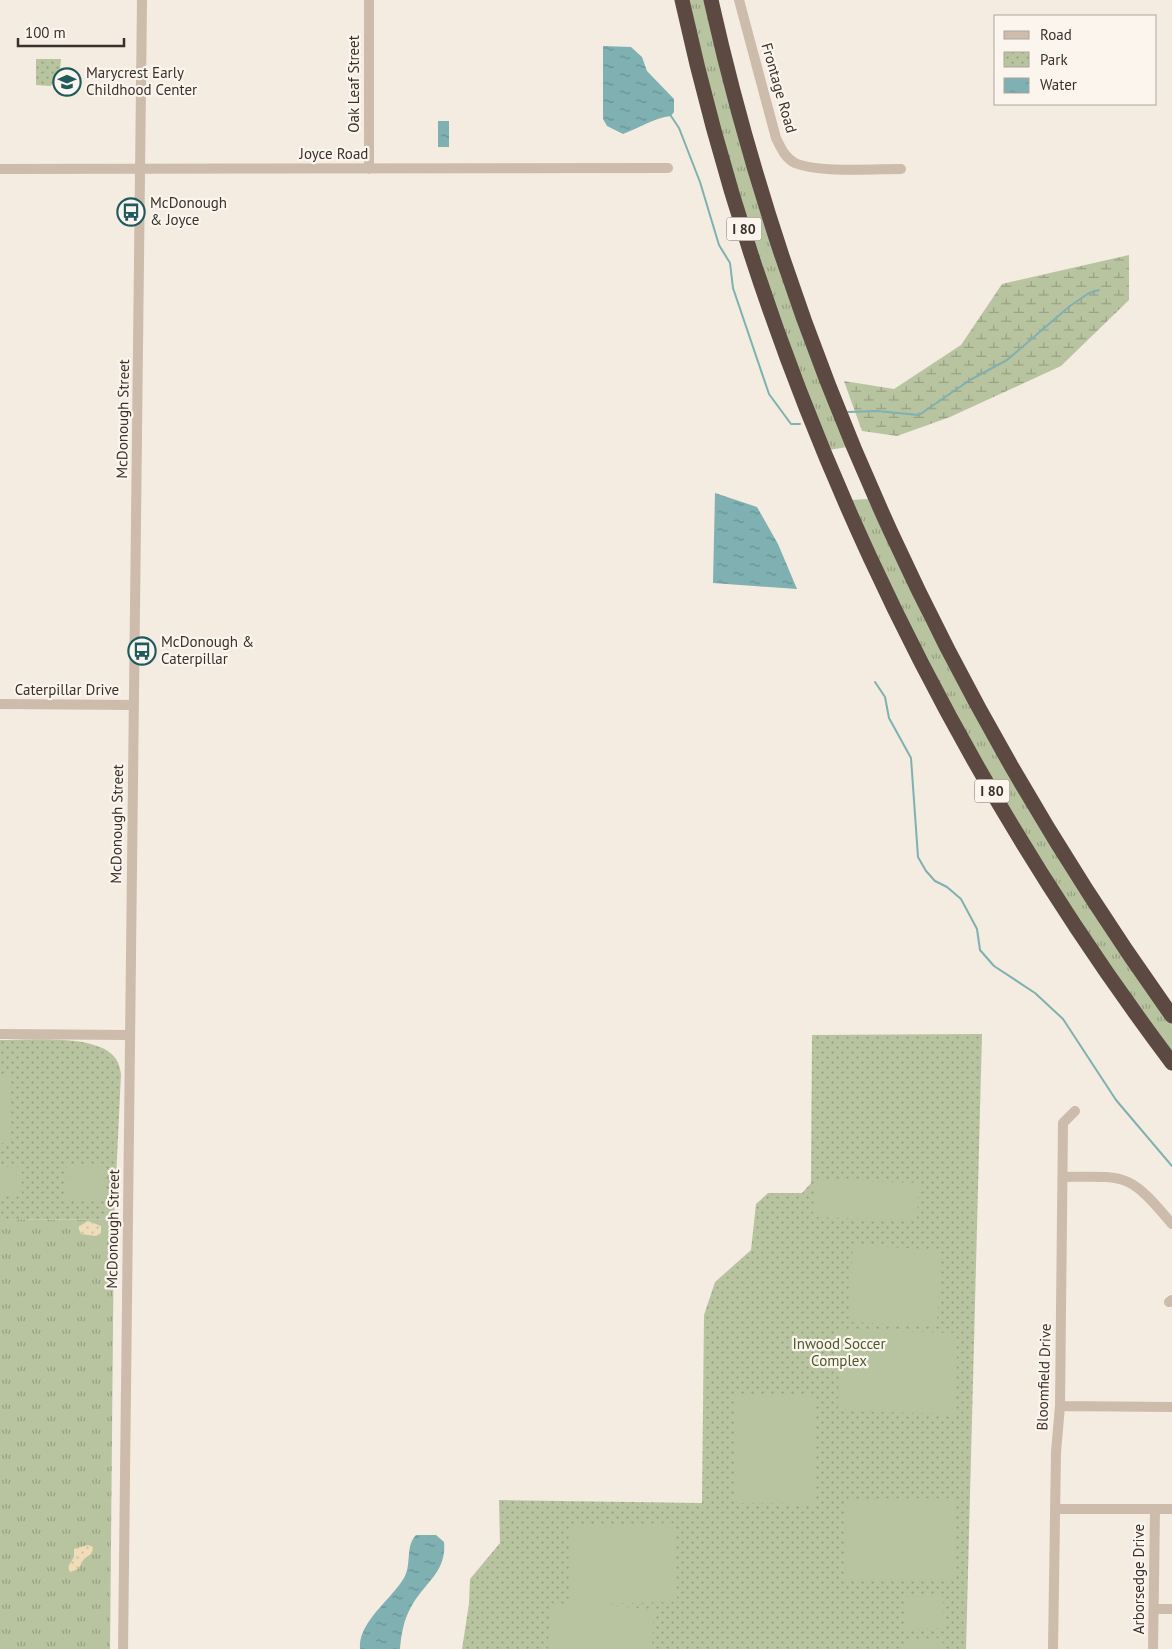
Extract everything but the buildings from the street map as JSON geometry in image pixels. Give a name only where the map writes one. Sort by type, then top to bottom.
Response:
[{"type":"highway","name":"I 80","points":[[682,0],[705,97],[737,210],[782,343],[844,500],[922,664],[990,787],[1084,938],[1172,1063]]},
{"type":"highway","name":"I 80","points":[[711,0],[745,135],[767,210],[808,332],[875,498],[949,653],[1016,776],[1093,900],[1172,1016]]},
{"type":"street","name":"McDonough Street","points":[[123,1649],[142,169],[142,0]]},
{"type":"street","name":"Oak Leaf Street","points":[[368,0],[369,169]]},
{"type":"street","name":"Frontage Road","points":[[739,0],[776,138],[784,155],[794,163],[812,168],[901,169]]},
{"type":"street","name":"Joyce Road","points":[[0,169],[668,168]]},
{"type":"street","name":"Caterpillar Drive","points":[[0,704],[134,705]]},
{"type":"street","points":[[0,1034],[130,1035]]},
{"type":"street","name":"Bloomfield Drive","points":[[1053,1649],[1056,1452],[1060,1406],[1063,1123],[1075,1111]]},
{"type":"street","points":[[1063,1177],[1112,1176],[1125,1180],[1145,1192],[1172,1224]]},
{"type":"street","points":[[1060,1406],[1172,1407]]},
{"type":"street","points":[[1055,1509],[1172,1509]]},
{"type":"street","name":"Arborsedge Drive","points":[[1154,1509],[1154,1649]]},
{"type":"street","points":[[1154,1609],[1172,1609]]},
{"type":"green space","points":[[687,0],[705,0],[847,447],[829,450],[781,324],[734,181]]},
{"type":"green space","points":[[36,59],[61,59],[59,80],[50,86],[36,85]]},
{"type":"green space","points":[[1129,255],[1129,300],[1061,366],[950,417],[897,436],[862,431],[844,381],[894,389],[961,345],[1002,284]]},
{"type":"green space","points":[[868,499],[927,625],[1012,781],[1172,1025],[1172,1053],[1067,904],[971,744],[911,628],[851,500]]},
{"type":"green space","name":"Inwood Soccer Complex","points":[[982,1034],[966,1649],[462,1649],[469,1604],[470,1579],[500,1543],[499,1500],[702,1503],[704,1315],[715,1282],[751,1250],[756,1204],[768,1193],[802,1193],[811,1183],[812,1035]]},
{"type":"green space","points":[[44,1039],[79,1042],[95,1045],[108,1051],[117,1061],[121,1074],[114,1220],[0,1219],[0,1040]]},
{"type":"green space","points":[[0,1075],[11,1075],[11,1143],[0,1143]]},
{"type":"green space","points":[[67,1166],[106,1167],[105,1200],[66,1199]]},
{"type":"green space","points":[[0,1167],[22,1167],[22,1195],[0,1196]]},
{"type":"green space","points":[[814,1180],[919,1183],[917,1220],[813,1217]]},
{"type":"green space","points":[[0,1219],[114,1220],[110,1649],[0,1649]]},
{"type":"green space","points":[[853,1245],[941,1250],[937,1326],[849,1322]]},
{"type":"green space","points":[[840,1330],[957,1333],[956,1414],[838,1411]]},
{"type":"green space","points":[[736,1395],[816,1395],[815,1504],[736,1503]]},
{"type":"green space","points":[[955,1498],[955,1579],[846,1580],[846,1499]]},
{"type":"green space","points":[[675,1523],[677,1602],[580,1604],[654,1609],[652,1649],[548,1649],[550,1603],[570,1604],[569,1525]]},
{"type":"green space","points":[[943,1596],[944,1628],[904,1629],[904,1597]]},
{"type":"green space","points":[[942,1638],[943,1649],[905,1649],[905,1639]]},
{"type":"sand","points":[[88,1221],[101,1226],[101,1233],[96,1236],[81,1234],[78,1227]]},
{"type":"sand","points":[[88,1545],[93,1547],[92,1553],[84,1559],[78,1569],[70,1572],[68,1567],[74,1557],[74,1549]]},
{"type":"water","points":[[603,46],[631,47],[642,57],[647,71],[674,99],[674,112],[671,116],[653,121],[623,134],[607,126],[603,119]]},
{"type":"water","points":[[438,121],[449,121],[449,147],[438,147]]},
{"type":"water","points":[[715,493],[757,507],[778,544],[797,589],[713,583]]},
{"type":"water","points":[[416,1535],[436,1535],[444,1542],[444,1552],[434,1577],[416,1599],[409,1612],[403,1627],[400,1649],[360,1649],[364,1630],[370,1620],[404,1578],[408,1567],[409,1550]]},
{"type":"waterway","points":[[671,116],[679,128],[700,182],[719,245],[730,263],[733,288],[769,394],[791,424],[800,424]]},
{"type":"waterway","points":[[848,412],[877,411],[919,415],[970,380],[1007,360],[1070,306],[1089,293],[1099,290]]},
{"type":"waterway","points":[[875,682],[885,697],[889,718],[911,758],[918,857],[926,871],[935,881],[947,887],[961,899],[977,929],[980,950],[994,966],[1035,993],[1063,1019],[1116,1100],[1172,1166]]},
{"type":"place","name":"Marycrest Early Childhood Center","points":[[67,82]]},
{"type":"place","name":"McDonough & Joyce","points":[[131,212]]},
{"type":"place","name":"McDonough & Caterpillar","points":[[142,651]]}]
